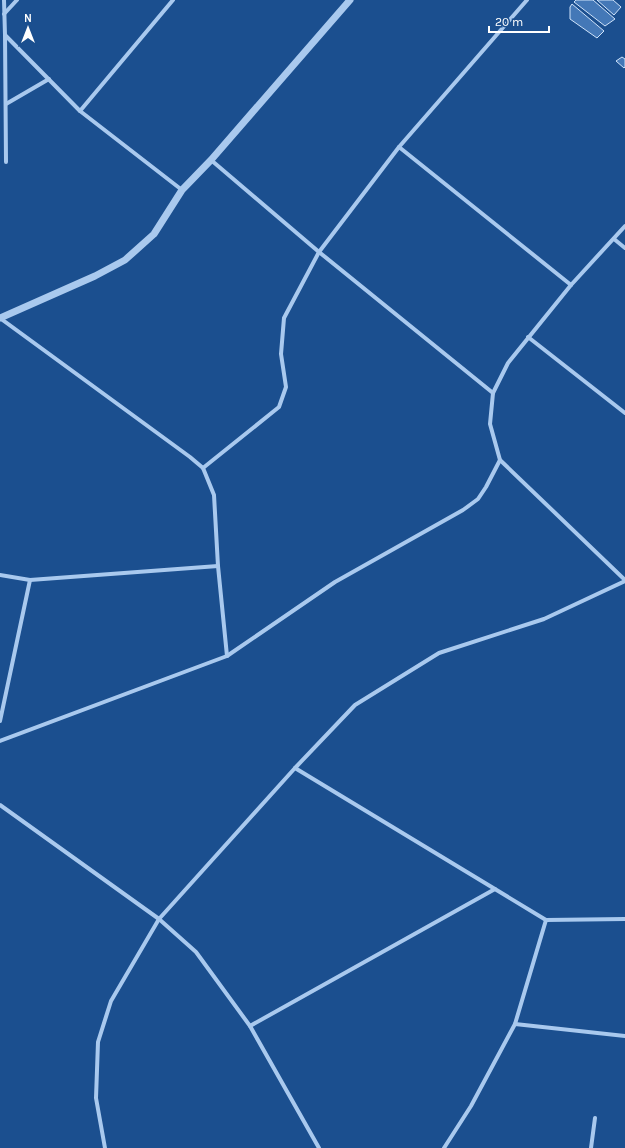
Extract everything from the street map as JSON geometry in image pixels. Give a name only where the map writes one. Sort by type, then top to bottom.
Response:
[{"type":"street","points":[[4,0],[6,162]]},
{"type":"street","points":[[4,14],[17,0]]},
{"type":"street","points":[[80,111],[173,0]]},
{"type":"street","points":[[0,318],[95,276],[125,260],[154,234],[182,190],[211,160],[350,0]]},
{"type":"street","points":[[203,468],[279,407],[286,387],[281,354],[284,318],[319,252],[399,147],[527,0]]},
{"type":"street","points":[[5,35],[80,111],[182,190]]},
{"type":"street","points":[[6,104],[49,79]]},
{"type":"street","points":[[399,147],[571,285]]},
{"type":"street","points":[[211,160],[319,252],[493,393]]},
{"type":"street","points":[[105,1148],[96,1098],[98,1042],[111,1001],[159,918],[295,768],[355,705],[439,653],[544,619],[625,580],[500,460],[490,424],[493,393],[508,362],[571,285],[625,226]]},
{"type":"street","points":[[614,239],[625,248]]},
{"type":"street","points":[[0,318],[184,452],[203,468],[214,495],[218,566],[227,656]]},
{"type":"street","points":[[528,337],[625,413]]},
{"type":"street","points":[[0,741],[227,656],[335,582],[478,499],[500,460]]},
{"type":"street","points":[[0,575],[30,580],[218,566]]},
{"type":"street","points":[[0,721],[30,580]]},
{"type":"street","points":[[295,768],[546,920],[625,919]]},
{"type":"street","points":[[0,805],[159,918],[196,952],[250,1026],[319,1148]]},
{"type":"street","points":[[250,1026],[495,889]]},
{"type":"street","points":[[444,1148],[471,1106],[515,1024],[546,920]]},
{"type":"street","points":[[515,1024],[625,1036]]},
{"type":"street","points":[[591,1148],[595,1118]]},
{"type":"building","points":[[576,0],[593,0],[615,19],[605,26],[574,2]]},
{"type":"building","points":[[597,0],[613,0],[621,7],[614,15]]},
{"type":"building","points":[[572,4],[604,31],[597,38],[570,19],[570,7]]},
{"type":"building","points":[[622,57],[625,59],[624,68],[616,61]]}]
